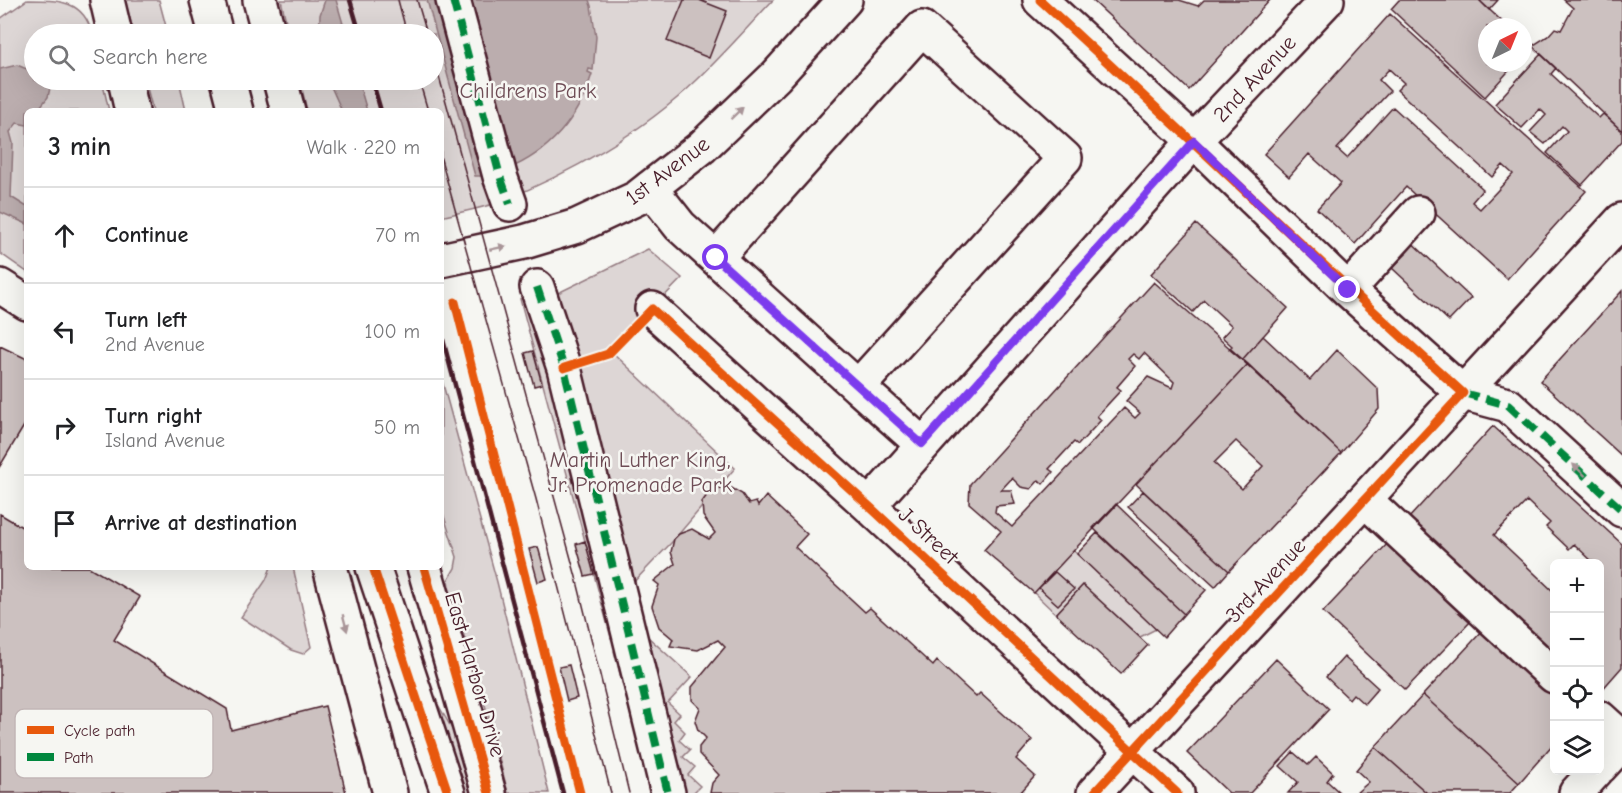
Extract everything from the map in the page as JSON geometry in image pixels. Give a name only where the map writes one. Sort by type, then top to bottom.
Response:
[{"type":"street","points":[[107,0],[113,24]]},
{"type":"street","points":[[207,0],[213,24]]},
{"type":"street","points":[[260,0],[266,24]]},
{"type":"street","points":[[453,0],[505,190]]},
{"type":"street","name":"1st Avenue","points":[[444,259],[524,242],[577,226],[638,198],[702,147],[776,76],[845,0]]},
{"type":"street","points":[[1040,0],[1194,141],[1348,290],[1463,393],[1508,405],[1622,510]]},
{"type":"street","name":"2nd Avenue","points":[[869,506],[1194,141],[1327,0]]},
{"type":"street","points":[[716,258],[922,28],[1065,158],[858,387]]},
{"type":"street","points":[[127,90],[131,108]]},
{"type":"street","points":[[231,90],[235,108]]},
{"type":"street","points":[[283,90],[287,108]]},
{"type":"street","points":[[650,188],[680,226],[922,444]]},
{"type":"street","points":[[1348,290],[1418,213]]},
{"type":"street","name":"3rd Avenue","points":[[1094,793],[1622,220]]},
{"type":"street","points":[[0,286],[24,301]]},
{"type":"street","points":[[537,286],[564,368],[668,793]]},
{"type":"street","name":"J Street","points":[[652,309],[869,506],[1177,793]]},
{"type":"street","points":[[1365,500],[1550,672]]},
{"type":"street","points":[[331,570],[390,793]]},
{"type":"street","points":[[374,570],[448,793]]},
{"type":"street","name":"East Harbor Drive","points":[[425,570],[489,793]]},
{"type":"street","points":[[1602,721],[1622,738]]},
{"type":"street","points":[[1604,762],[1622,743]]},
{"type":"street","points":[[1576,793],[1592,775]]},
{"type":"green space","points":[[27,0],[60,2],[76,8],[83,14],[88,24],[24,24],[24,90],[104,90],[108,108],[24,108],[24,270],[0,253],[0,19]]},
{"type":"green space","points":[[125,0],[159,0],[165,24],[131,24]]},
{"type":"green space","name":"Childrens Park","points":[[281,0],[773,0],[697,80],[629,135],[552,179],[525,191],[477,209],[444,216],[444,108],[306,108],[302,90],[444,90],[444,24],[287,24]]},
{"type":"green space","points":[[148,90],[181,90],[185,108],[152,108]]},
{"type":"green space","name":"Martin Luther King, Jr. Promenade Park","points":[[648,249],[682,278],[611,351],[735,468],[672,542],[628,588],[636,626],[692,677],[668,703],[680,714],[674,721],[685,732],[679,740],[690,750],[683,757],[695,767],[688,775],[700,786],[693,793],[651,793],[614,651],[633,646],[630,635],[611,638],[520,299],[556,294]]},
{"type":"green space","points":[[444,388],[497,582],[549,793],[508,793],[488,715],[449,587],[448,580],[455,568],[457,557],[444,516]]},
{"type":"green space","points":[[1073,550],[1156,629],[1140,637],[1083,585],[1056,614],[1034,593]]},
{"type":"green space","points":[[270,570],[294,570],[311,647],[303,654],[291,650],[241,617],[266,580]]},
{"type":"green space","points":[[428,687],[456,736],[473,793],[464,793],[459,770]]},
{"type":"shaded area","points":[[325,0],[336,0],[343,24],[320,24]]},
{"type":"shaded area","points":[[427,0],[446,0],[487,176],[475,176],[444,62],[444,24],[434,24]]},
{"type":"shaded area","points":[[461,0],[589,0],[591,6],[596,37],[593,70],[589,69],[588,72],[592,74],[579,105],[549,144],[522,163],[506,170]]},
{"type":"shaded area","points":[[17,65],[24,68],[24,90],[50,90],[48,97],[39,108],[24,108],[24,124],[17,123],[10,132],[13,143],[11,197],[24,205],[24,223],[0,212],[0,69]]},
{"type":"shaded area","points":[[333,90],[361,90],[366,108],[341,108]]},
{"type":"building","points":[[684,0],[699,0],[727,11],[709,58],[667,41]]},
{"type":"building","points":[[1092,0],[1179,0],[1198,6],[1204,0],[1270,0],[1189,90]]},
{"type":"building","points":[[1399,0],[1479,0],[1498,18],[1478,18],[1478,72],[1508,72],[1485,97],[1391,9]]},
{"type":"building","points":[[1479,0],[1498,0],[1489,10]]},
{"type":"building","points":[[1564,0],[1622,0],[1622,131],[1532,46],[1548,36],[1555,28],[1561,30],[1573,8]]},
{"type":"building","points":[[1390,14],[1586,191],[1507,279],[1406,187],[1355,244],[1317,209],[1341,183],[1309,154],[1289,177],[1264,154]],"holes":[[[1389,69],[1404,83],[1397,90],[1492,177],[1503,165],[1513,174],[1480,209],[1472,202],[1483,189],[1393,107],[1347,158],[1337,149],[1390,91],[1379,80]]]},
{"type":"building","points":[[1541,54],[1556,68],[1551,74],[1599,118],[1603,114],[1622,131],[1622,141],[1582,185],[1547,153],[1567,131],[1562,126],[1545,144],[1530,132],[1546,115],[1540,109],[1522,128],[1495,104],[1524,72],[1532,72],[1532,64]]},
{"type":"building","points":[[1196,224],[1288,308],[1242,360],[1229,349],[1232,346],[1222,337],[1232,326],[1204,300],[1193,312],[1151,274]]},
{"type":"building","points":[[1407,238],[1471,298],[1449,321],[1392,268],[1406,254],[1399,248]]},
{"type":"building","points":[[1154,282],[1248,364],[1034,593],[984,550],[1001,531],[969,503],[970,484]],"holes":[[[1144,353],[1174,382],[1172,388],[1148,377],[1126,401],[1140,413],[1135,418],[1124,408],[1012,527],[995,512],[996,506],[1015,504],[1011,490],[1001,490],[1012,478],[1021,487],[1031,489],[1039,480],[1043,484],[1053,472],[1049,469],[1074,442],[1078,445],[1101,420],[1097,416],[1121,390],[1117,387],[1135,366],[1128,359],[1133,354],[1139,359]]]},
{"type":"building","points":[[1622,291],[1622,456],[1540,381]]},
{"type":"building","points":[[1263,336],[1310,380],[1337,350],[1378,389],[1379,409],[1341,453],[1242,360]]},
{"type":"building","points":[[0,346],[24,358],[24,426],[0,466]]},
{"type":"building","points":[[533,351],[542,384],[534,386],[525,353]]},
{"type":"building","points":[[1248,364],[1341,453],[1229,571],[1136,484]],"holes":[[[1236,441],[1263,466],[1242,489],[1214,463]]]},
{"type":"building","points":[[1493,426],[1622,544],[1622,667],[1604,687],[1604,559],[1590,559],[1574,544],[1569,549],[1546,527],[1550,523],[1527,501],[1494,535],[1550,588],[1550,649],[1408,519]]},
{"type":"building","points":[[728,486],[742,494],[749,504],[756,502],[758,506],[766,496],[807,534],[795,547],[865,612],[870,608],[933,666],[937,661],[976,697],[980,693],[1032,740],[1016,759],[1035,776],[1020,793],[710,793],[712,783],[719,775],[699,754],[699,747],[706,738],[698,730],[695,721],[700,708],[692,700],[692,687],[725,647],[718,640],[698,650],[670,646],[673,639],[659,627],[652,606],[659,585],[654,581],[675,564],[671,552],[674,539],[679,534],[692,529],[709,539],[715,533],[703,516],[702,502],[710,491]]},
{"type":"building","points":[[1143,491],[1229,571],[1215,587],[1128,507]]},
{"type":"building","points":[[1116,504],[1206,590],[1184,614],[1093,528]]},
{"type":"building","points":[[0,514],[24,528],[24,570],[94,570],[140,597],[114,640],[227,709],[231,730],[325,706],[346,793],[0,793]]},
{"type":"building","points":[[1097,533],[1184,614],[1164,637],[1077,554]]},
{"type":"building","points":[[585,541],[594,574],[585,576],[576,544]]},
{"type":"building","points":[[1389,542],[1472,620],[1405,690],[1323,612]]},
{"type":"building","points":[[538,547],[547,579],[538,582],[529,549]]},
{"type":"building","points":[[1055,572],[1074,589],[1058,605],[1039,588]]},
{"type":"building","points":[[1083,585],[1148,645],[1121,674],[1056,614]]},
{"type":"building","points":[[1485,628],[1550,687],[1550,748],[1519,783],[1423,695]]},
{"type":"building","points":[[1344,657],[1378,688],[1364,704],[1353,694],[1349,699],[1326,677]]},
{"type":"building","points":[[1276,659],[1329,709],[1250,793],[1229,793],[1187,753]]},
{"type":"building","points":[[569,665],[577,698],[567,701],[559,667]]},
{"type":"building","points":[[1423,695],[1519,783],[1510,793],[1427,793],[1375,747]]},
{"type":"building","points":[[1375,747],[1427,793],[1356,793],[1369,782],[1356,770]]},
{"type":"building","points":[[1293,752],[1308,765],[1316,757],[1333,773],[1327,781],[1340,793],[1288,793],[1298,782],[1280,766]]},
{"type":"tram line","points":[[398,0],[404,24]]},
{"type":"tram line","points":[[417,0],[424,24]]},
{"type":"tram line","points":[[422,90],[427,108]]},
{"type":"tram line","points":[[443,90],[576,577],[629,793]]},
{"type":"tram line","points":[[444,170],[536,499],[611,793]]},
{"type":"railway","points":[[350,0],[357,24]]},
{"type":"railway","points":[[375,90],[380,108]]},
{"type":"railway","points":[[444,343],[563,793]]},
{"type":"marked path","points":[[453,0],[500,176],[510,204]]},
{"type":"marked path","points":[[537,287],[564,368],[668,793]]},
{"type":"marked path","points":[[1463,393],[1508,405],[1622,510]]},
{"type":"cycle path","points":[[1040,0],[1463,393],[1094,793]]},
{"type":"cycle path","points":[[455,302],[580,793]]},
{"type":"cycle path","points":[[564,368],[608,354],[652,309],[869,506],[1177,793]]},
{"type":"cycle path","points":[[374,570],[448,793]]},
{"type":"cycle path","points":[[425,570],[489,793]]},
{"type":"route","points":[[716,258],[922,444],[1194,141],[1348,290]]}]
